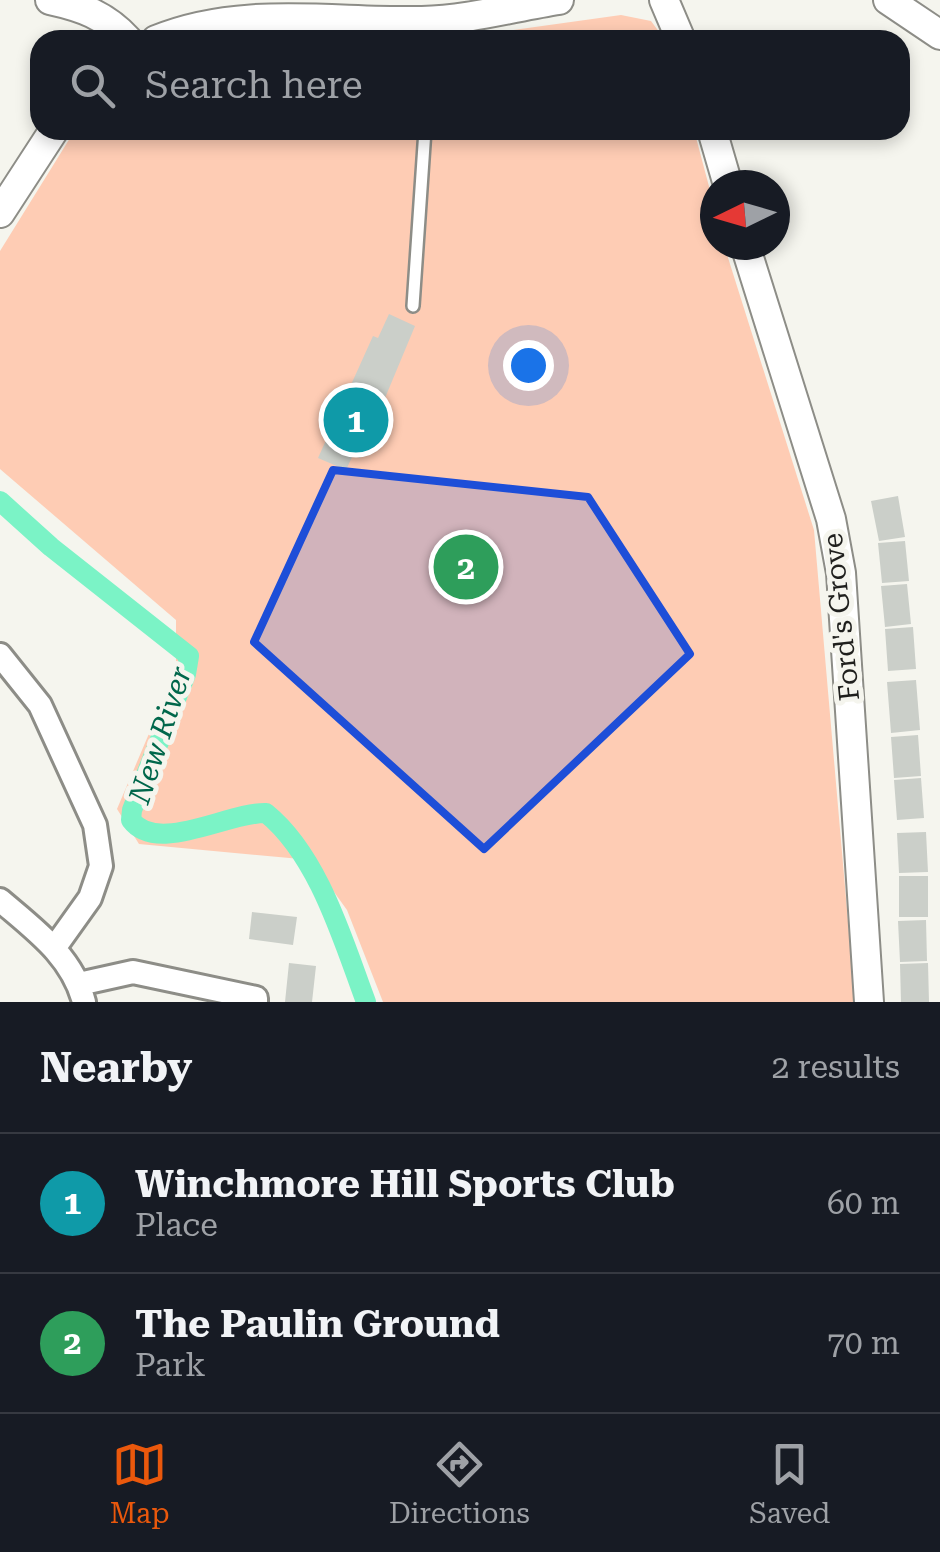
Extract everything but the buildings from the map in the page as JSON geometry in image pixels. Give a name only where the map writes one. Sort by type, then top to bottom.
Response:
[{"type":"street","points":[[50,0],[86,8],[119,30]]},
{"type":"street","points":[[430,30],[560,0]]},
{"type":"street","points":[[664,0],[676,30]]},
{"type":"street","points":[[888,0],[940,35]]},
{"type":"street","points":[[180,30],[265,9],[419,30]]},
{"type":"street","points":[[0,213],[47,140]]},
{"type":"street","points":[[715,140],[724,170]]},
{"type":"street","name":"Ford's Grove","points":[[751,260],[831,520],[842,573],[869,1002]]},
{"type":"street","points":[[0,655],[40,705],[96,825],[101,866],[90,898],[55,947]]},
{"type":"street","points":[[0,900],[55,947],[82,993],[133,972],[256,998],[256,1002]]},
{"type":"lane","points":[[413,306],[424,140]]},
{"type":"highlighted area","points":[[333,470],[588,497],[690,654],[484,849],[254,642]]},
{"type":"shaded area","points":[[621,15],[651,21],[658,30],[513,30]]},
{"type":"shaded area","points":[[69,140],[697,140],[705,170],[700,170],[700,260],[729,260],[814,530],[855,1002],[383,1002],[347,910],[311,860],[139,844],[117,809],[176,670],[176,620],[0,469],[0,251]]},
{"type":"waterway","name":"New River","points":[[0,501],[51,547],[189,656],[186,674],[131,820],[143,830],[158,834],[266,813],[285,831],[315,876],[366,1002]]},
{"type":"place","name":"Winchmore Hill Sports Club","points":[[356,420]]},
{"type":"place","name":"The Paulin Ground","points":[[466,567]]}]
